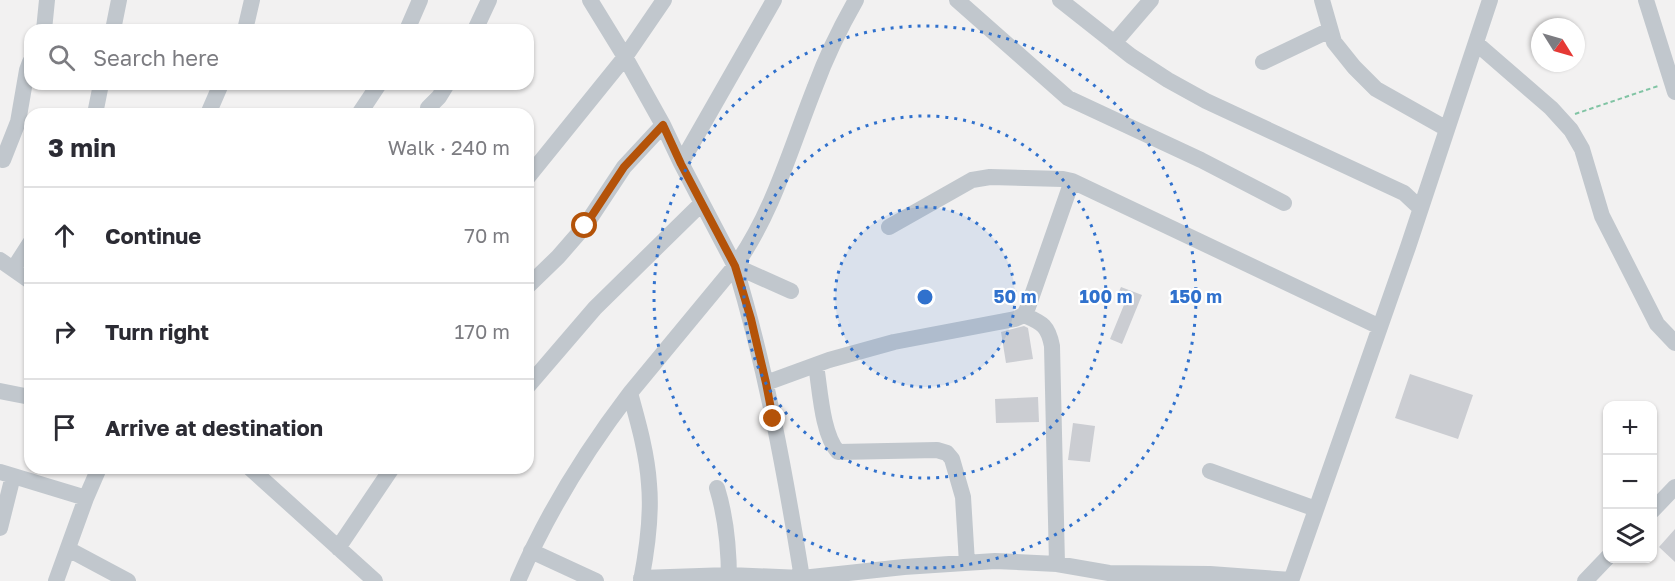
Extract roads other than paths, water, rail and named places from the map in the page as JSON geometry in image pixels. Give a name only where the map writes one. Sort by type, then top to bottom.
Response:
[{"type":"street","points":[[45,24],[47,0]]},
{"type":"street","points":[[114,24],[119,0]]},
{"type":"street","points":[[246,24],[252,0]]},
{"type":"street","points":[[410,24],[420,0]]},
{"type":"street","points":[[478,24],[489,0]]},
{"type":"street","points":[[590,0],[663,125],[735,266],[751,319],[766,383],[802,580]]},
{"type":"street","points":[[534,170],[625,57],[664,0]]},
{"type":"street","points":[[681,164],[774,0]]},
{"type":"street","points":[[518,581],[552,510],[598,435],[746,250],[792,151],[815,86],[856,0]]},
{"type":"street","points":[[957,0],[1068,98],[1201,160],[1284,203]]},
{"type":"street","points":[[1060,0],[1114,43],[1167,80],[1404,193],[1420,208]]},
{"type":"street","points":[[1114,43],[1151,0]]},
{"type":"street","points":[[1322,0],[1334,42],[1354,67],[1376,89],[1447,129]]},
{"type":"street","points":[[630,393],[643,442],[650,484],[648,537],[641,580],[729,578],[802,580],[904,567],[995,561],[1057,564],[1109,573],[1210,574],[1291,581],[1380,327],[1490,0]]},
{"type":"street","points":[[1646,0],[1673,87]]},
{"type":"street","points":[[1263,62],[1330,30]]},
{"type":"street","points":[[1476,43],[1571,130],[1582,149],[1602,216],[1657,324],[1675,343]]},
{"type":"street","points":[[3,160],[18,122],[24,87]]},
{"type":"street","points":[[96,108],[100,90]]},
{"type":"street","points":[[211,108],[218,90]]},
{"type":"street","points":[[363,108],[375,90]]},
{"type":"street","points":[[428,108],[443,90]]},
{"type":"street","points":[[534,280],[585,226],[624,167],[663,125]]},
{"type":"street","points":[[889,227],[972,180],[990,177],[1063,179],[1072,181],[1380,327]]},
{"type":"street","points":[[766,383],[816,364],[894,342],[1015,319],[1024,315],[1072,181]]},
{"type":"street","points":[[534,379],[595,308],[702,203]]},
{"type":"street","points":[[24,248],[7,264],[24,277]]},
{"type":"street","points":[[735,266],[791,291]]},
{"type":"street","points":[[1024,315],[1042,323],[1050,333],[1052,346],[1057,564]]},
{"type":"street","points":[[816,364],[827,431],[831,444],[838,452],[937,450],[947,453],[952,459],[963,497],[967,563]]},
{"type":"street","points":[[0,391],[24,396]]},
{"type":"street","points":[[1210,471],[1316,509]]},
{"type":"street","points":[[0,528],[7,474],[86,498]]},
{"type":"street","points":[[56,581],[96,474]]},
{"type":"street","points":[[257,474],[375,581]]},
{"type":"street","points":[[338,548],[388,474]]},
{"type":"street","points":[[1655,509],[1675,487]]},
{"type":"street","points":[[717,488],[722,502],[729,578]]},
{"type":"street","points":[[68,549],[128,581]]},
{"type":"street","points":[[531,551],[596,581]]},
{"type":"street","points":[[1585,581],[1603,563]]}]
